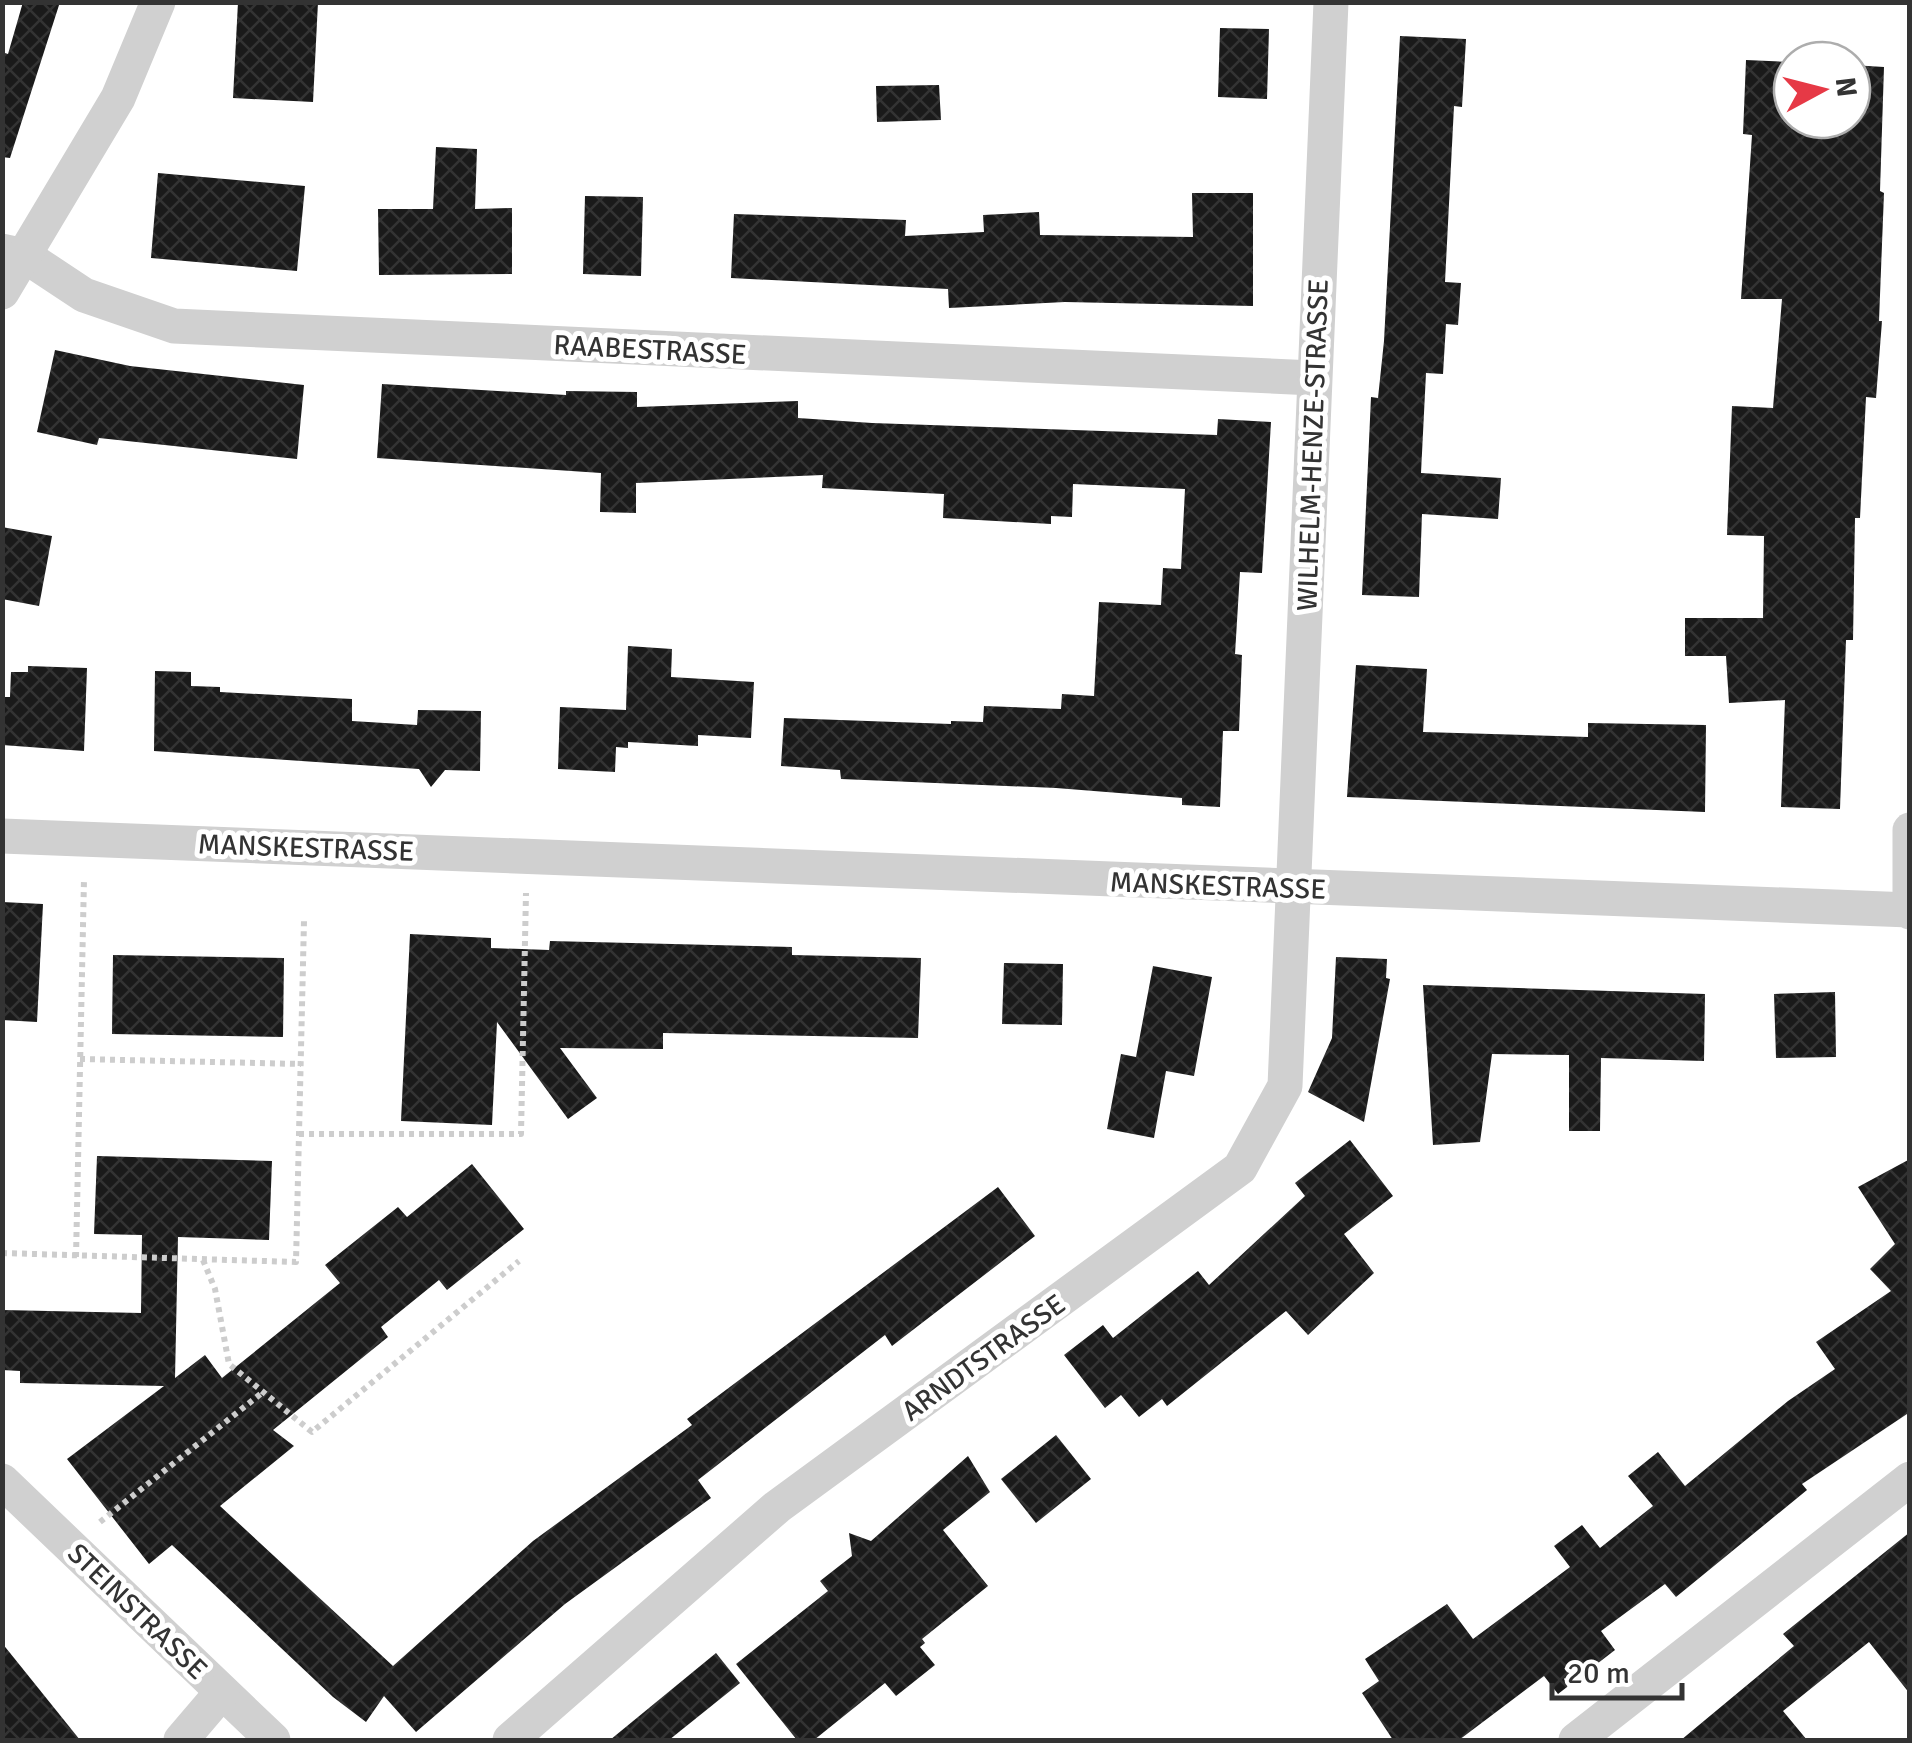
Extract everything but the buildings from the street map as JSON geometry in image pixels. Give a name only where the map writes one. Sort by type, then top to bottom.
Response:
[{"type":"street","points":[[2,292],[14,254],[118,98],[158,2]]},
{"type":"street","name":"WILHELM-HENZE-STRASSE","points":[[1297,888],[1330,2]]},
{"type":"street","name":"RAABESTRASSE","points":[[14,254],[84,295],[174,326],[1314,378]]},
{"type":"street","points":[[1909,910],[1910,830]]},
{"type":"street","name":"MANSKESTRASSE","points":[[2,836],[1909,910]]},
{"type":"street","name":"ARNDTSTRASSE","points":[[510,1740],[776,1507],[1240,1168],[1285,1086],[1297,888]]},
{"type":"street","points":[[1576,1740],[1910,1479]]},
{"type":"street","name":"STEINSTRASSE","points":[[2,1481],[273,1740]]},
{"type":"street","points":[[181,1740],[222,1692]]},
{"type":"path","points":[[76,1257],[85,838]]},
{"type":"path","points":[[299,1134],[521,1134],[526,856]]},
{"type":"path","points":[[2,1252],[296,1262],[304,921]]},
{"type":"path","points":[[80,1058],[301,1064]]},
{"type":"path","points":[[203,1260],[216,1289],[229,1364],[312,1432],[519,1261]]},
{"type":"path","points":[[70,1546],[263,1392]]}]
